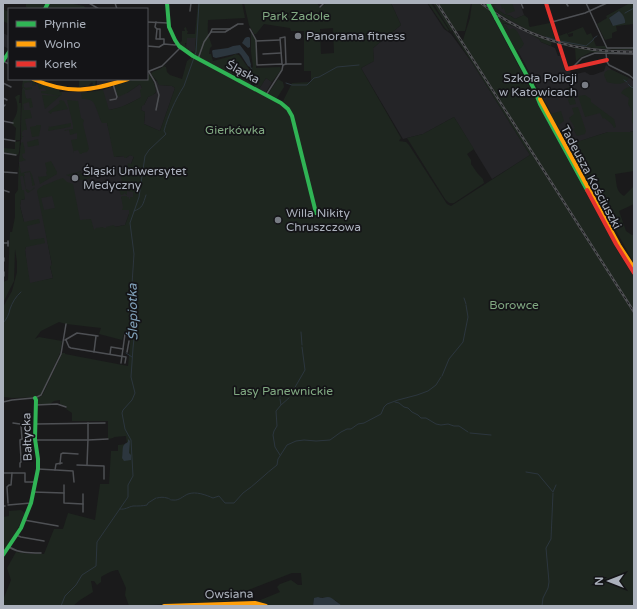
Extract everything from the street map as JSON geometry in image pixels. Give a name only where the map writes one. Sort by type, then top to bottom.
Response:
[{"type":"street","name":"Śląska","points":[[167,3],[168,23],[180,48],[195,58],[284,104],[290,111],[316,213]]},
{"type":"street","points":[[190,11],[191,3]]},
{"type":"street","points":[[320,7],[324,3]]},
{"type":"street","name":"Tadeusza Kościuszki","points":[[488,3],[619,245],[634,268]]},
{"type":"street","points":[[521,3],[523,8]]},
{"type":"street","points":[[546,3],[568,70],[607,60]]},
{"type":"street","points":[[586,3],[607,48],[634,48]]},
{"type":"street","points":[[552,22],[590,11],[607,3]]},
{"type":"street","points":[[148,22],[168,23]]},
{"type":"street","points":[[156,22],[156,39],[164,39],[164,44]]},
{"type":"street","points":[[195,58],[211,32],[225,32],[238,24],[243,24]]},
{"type":"street","points":[[156,29],[160,29],[160,39]]},
{"type":"street","points":[[250,29],[256,41],[257,65],[301,64]]},
{"type":"street","points":[[256,41],[280,40],[280,38],[285,37],[284,65],[266,95]]},
{"type":"street","points":[[280,40],[284,65]]},
{"type":"street","points":[[148,46],[159,47],[164,44],[177,44]]},
{"type":"street","points":[[156,110],[159,95],[155,82],[148,72],[164,65],[180,48]]},
{"type":"street","points":[[263,54],[281,53]]},
{"type":"street","points":[[573,68],[582,58],[595,53],[634,54]]},
{"type":"street","points":[[606,53],[608,63],[611,66],[634,78]]},
{"type":"street","points":[[36,80],[56,88],[69,90],[91,89],[125,80]]},
{"type":"street","points":[[3,83],[11,87]]},
{"type":"street","points":[[110,100],[116,99],[117,97],[113,84]]},
{"type":"street","name":"Tadeusza Kościuszki","points":[[534,89],[540,104],[621,253],[634,273]]},
{"type":"street","points":[[3,98],[7,100]]},
{"type":"street","points":[[3,121],[13,123]]},
{"type":"street","points":[[3,139],[15,141]]},
{"type":"street","points":[[3,153],[16,155]]},
{"type":"street","points":[[3,171],[17,173]]},
{"type":"street","points":[[3,190],[9,192]]},
{"type":"street","points":[[3,243],[8,243]]},
{"type":"street","name":"Bałtycka","points":[[3,555],[16,535],[31,503],[34,482],[38,469],[35,398],[41,395],[60,355],[66,324]]},
{"type":"street","points":[[64,340],[77,333],[97,336],[94,352]]},
{"type":"street","points":[[121,363],[125,334]]},
{"type":"street","name":"Bałtycka","points":[[64,340],[70,348],[122,356]]},
{"type":"street","points":[[124,342],[129,342],[127,352]]},
{"type":"street","name":"Bałtycka","points":[[110,354],[111,347],[123,349]]},
{"type":"street","points":[[122,356],[126,357],[125,363]]},
{"type":"street","points":[[3,402],[35,398]]},
{"type":"street","points":[[36,405],[57,404],[66,407]]},
{"type":"street","points":[[87,465],[88,423]]},
{"type":"street","points":[[36,424],[105,423]]},
{"type":"street","name":"Bałtycka","points":[[13,424],[21,425],[22,439],[20,440],[20,467]]},
{"type":"street","points":[[22,439],[108,439]]},
{"type":"street","points":[[55,470],[55,464],[61,463],[60,454],[78,454]]},
{"type":"street","points":[[76,465],[104,466],[104,478]]},
{"type":"street","name":"Bałtycka","points":[[25,469],[25,482],[34,482]]},
{"type":"street","name":"Bałtycka","points":[[38,469],[73,471],[74,482]]},
{"type":"street","name":"Bałtycka","points":[[3,473],[26,473]]},
{"type":"street","name":"Bałtycka","points":[[12,473],[11,485],[8,485],[7,487],[8,504],[31,503]]},
{"type":"street","points":[[64,485],[64,503],[83,504]]},
{"type":"street","points":[[33,492],[64,493]]},
{"type":"street","points":[[83,494],[83,512]]},
{"type":"street","points":[[24,520],[58,526]]},
{"type":"street","points":[[16,535],[44,541]]},
{"type":"street","points":[[9,546],[20,552],[41,553]]},
{"type":"street","name":"Owsiana","points":[[164,606],[255,603],[266,606]]},
{"type":"shaded area","points":[[391,3],[427,3],[444,29],[451,34],[473,64],[530,155],[492,179],[454,117],[423,134],[403,139],[361,68],[374,61],[373,48],[401,25]]},
{"type":"shaded area","points":[[436,3],[438,3],[634,311],[634,314]]},
{"type":"shaded area","points":[[491,3],[520,3],[524,15],[515,19],[495,8]]},
{"type":"shaded area","name":"Szkoła Policji w Katowicach","points":[[494,11],[530,31],[560,42],[590,48],[634,50],[634,52],[623,52],[588,50],[575,48],[532,35],[541,42],[555,48],[558,56],[561,56],[565,71],[570,70],[571,75],[585,72],[593,75],[604,71],[606,65],[612,70],[631,79],[634,82],[634,131],[608,132],[568,145],[503,23],[516,27],[497,16]]},
{"type":"shaded area","points":[[619,11],[624,16],[625,23],[613,26],[609,18]]},
{"type":"shaded area","points":[[3,33],[8,36],[8,48],[3,46]]},
{"type":"shaded area","points":[[247,37],[250,38],[250,47],[248,48],[242,43]]},
{"type":"shaded area","points":[[187,38],[196,38],[194,52],[189,51],[186,47]]},
{"type":"shaded area","points":[[240,45],[249,57],[250,67],[239,53],[216,58],[213,57],[213,50]]},
{"type":"shaded area","points":[[266,78],[272,82],[265,92],[259,89]]},
{"type":"shaded area","name":"Śląski Uniwersytet Medyczny","points":[[23,80],[28,80],[61,92],[92,92],[114,86],[127,93],[140,84],[142,88],[142,97],[122,107],[109,110],[107,123],[116,157],[124,156],[124,158],[126,158],[130,155],[134,156],[131,164],[135,190],[125,225],[93,231],[80,220],[43,217],[53,278],[29,284],[25,250],[24,222],[20,206],[21,200],[25,199],[18,190]]},
{"type":"shaded area","points":[[97,80],[116,80],[97,86]]},
{"type":"shaded area","points":[[157,81],[159,85],[172,86],[175,88],[160,131],[144,124],[145,112],[141,110],[142,105],[144,105],[148,97],[156,93],[154,83]]},
{"type":"shaded area","points":[[128,439],[130,441],[129,453],[131,455],[131,460],[124,461],[122,458],[123,446],[128,442]]},
{"type":"shaded area","points":[[330,597],[341,606],[313,606],[314,598]]},
{"type":"green space","points":[[25,3],[46,3],[44,8],[28,8]]},
{"type":"green space","points":[[51,3],[68,3],[84,6],[85,8],[48,8]]},
{"type":"green space","points":[[198,3],[242,3],[245,18],[208,20],[208,33],[212,46],[209,54],[211,54],[213,61],[235,54],[239,55],[249,69],[253,67],[251,32],[256,40],[256,68],[280,67],[281,70],[272,82],[266,78],[259,89],[255,87],[250,78],[238,73],[230,74],[193,54],[195,50],[196,38],[187,38],[187,43],[185,43],[186,47],[189,48],[191,53],[179,44],[182,41],[182,31],[185,31],[184,28],[186,27],[188,31],[187,34],[195,34]]},
{"type":"green space","name":"Lasy Panewnickie","points":[[244,3],[317,3],[320,8],[326,3],[391,3],[401,25],[373,48],[374,61],[361,68],[401,138],[399,141],[406,142],[409,145],[447,204],[451,206],[530,155],[452,32],[455,33],[634,314],[634,606],[341,606],[329,598],[314,598],[313,606],[189,606],[234,605],[258,601],[280,592],[277,587],[280,584],[291,580],[298,585],[302,585],[301,573],[292,573],[243,592],[228,601],[129,606],[125,595],[126,588],[118,570],[111,571],[101,577],[101,582],[97,585],[94,581],[91,581],[93,592],[73,606],[3,606],[3,600],[11,580],[7,568],[16,552],[44,554],[54,529],[63,529],[68,513],[95,520],[100,484],[109,484],[111,451],[118,451],[118,445],[127,444],[126,436],[108,439],[108,421],[72,421],[72,413],[66,409],[67,407],[60,404],[60,400],[54,401],[50,404],[37,404],[37,398],[42,396],[62,353],[128,366],[131,335],[124,333],[122,340],[99,334],[101,328],[59,322],[41,331],[35,339],[39,337],[62,341],[60,353],[41,395],[39,397],[4,397],[3,400],[3,307],[12,291],[17,272],[15,249],[14,281],[3,303],[3,282],[8,280],[10,232],[12,232],[15,217],[15,194],[18,190],[19,163],[21,173],[30,171],[35,185],[32,186],[30,172],[24,173],[26,189],[30,191],[34,188],[33,187],[35,188],[28,193],[25,190],[23,176],[20,177],[25,199],[21,200],[20,206],[24,222],[39,219],[40,223],[27,226],[30,240],[44,238],[45,243],[26,247],[25,250],[30,283],[53,278],[50,266],[52,265],[37,191],[38,189],[44,185],[63,178],[67,182],[73,184],[80,220],[91,219],[94,230],[96,228],[106,228],[114,225],[115,227],[125,225],[129,214],[129,210],[122,210],[123,207],[121,197],[127,196],[130,199],[130,197],[133,197],[133,192],[127,191],[127,195],[124,193],[121,195],[117,184],[122,182],[119,175],[122,174],[121,170],[127,169],[128,163],[131,164],[134,157],[130,155],[126,158],[124,158],[124,156],[114,157],[107,123],[102,123],[92,101],[82,99],[81,93],[103,90],[109,110],[118,108],[141,97],[140,90],[142,88],[140,84],[118,97],[114,86],[132,80],[148,80],[149,74],[154,83],[156,92],[148,97],[141,110],[145,112],[144,124],[160,131],[175,88],[172,86],[159,85],[151,74],[153,72],[151,73],[167,64],[164,67],[166,67],[167,72],[170,75],[182,79],[187,61],[192,57],[284,106],[291,114],[304,165],[306,165],[291,111],[283,101],[292,83],[311,82],[311,71],[304,71],[304,31],[291,31],[290,28],[264,24],[256,34],[254,34],[249,25]],"holes":[[[333,28],[334,53],[321,54],[320,29]],[[52,196],[55,208],[44,210],[41,198]]]},
{"type":"green space","points":[[428,3],[431,3],[449,30],[448,31],[445,28]]},
{"type":"green space","points":[[433,3],[436,3],[454,32],[452,30],[451,32]]},
{"type":"green space","points":[[438,3],[471,3],[465,31],[456,31]]},
{"type":"green space","points":[[472,3],[479,3],[489,10],[617,250],[634,277],[634,311],[456,32],[463,40],[470,18]]},
{"type":"green space","points":[[490,3],[499,3],[493,6],[504,14],[515,19],[524,15],[528,18],[530,27],[550,23],[555,40],[530,31],[494,11]]},
{"type":"green space","points":[[500,3],[512,3],[515,11],[506,14]]},
{"type":"green space","points":[[630,3],[634,3],[634,24],[616,26],[617,31],[612,33],[612,38],[605,40],[597,24],[607,18],[606,16]],"holes":[[[619,11],[625,20],[612,25],[609,18]]]},
{"type":"green space","points":[[3,9],[8,12],[8,24],[3,21]]},
{"type":"green space","points":[[497,16],[521,29],[503,23],[509,30],[513,28],[517,31],[524,44],[517,51],[551,114],[561,111],[564,121],[557,125],[567,145]]},
{"type":"green space","points":[[583,27],[587,35],[591,33],[596,46],[634,50],[615,50],[579,46],[560,42],[559,36],[567,33],[569,37],[573,36],[573,33],[568,33]]},
{"type":"green space","points":[[528,33],[552,41],[551,46],[541,42],[539,39]]},
{"type":"green space","points":[[561,45],[615,52],[634,52],[634,54],[591,52],[576,61],[575,48]]},
{"type":"green space","points":[[608,70],[612,70],[629,78],[627,81],[622,83],[616,84],[607,82],[604,75]]},
{"type":"green space","points":[[238,74],[251,80],[252,82],[250,85],[234,76]]},
{"type":"green space","points":[[278,79],[283,82],[284,87],[277,98],[268,94]]},
{"type":"green space","points":[[23,80],[32,80],[35,82],[36,86],[32,85],[31,81],[31,83],[25,83],[24,87],[32,87],[32,89],[26,90],[22,87]]},
{"type":"green space","points":[[79,80],[96,80],[94,88],[89,88],[93,84],[92,82],[88,86],[79,87]]},
{"type":"green space","points":[[38,83],[59,90],[62,95],[41,93],[41,91],[46,91],[45,88],[40,90]]},
{"type":"green space","points":[[631,86],[634,86],[634,126],[632,122],[632,111],[628,104],[629,98],[621,93]]},
{"type":"green space","points":[[571,87],[576,104],[570,105],[566,89]]},
{"type":"green space","points":[[22,88],[25,91],[26,98],[31,98],[33,107],[30,108],[29,102],[23,104],[24,110],[30,110],[32,118],[25,119],[27,130],[22,132],[22,136],[24,137],[22,137],[22,140],[21,139]]},
{"type":"green space","points":[[20,95],[19,103],[21,103],[20,140],[15,140],[16,128],[12,122],[17,113],[15,97]]},
{"type":"green space","points":[[42,95],[60,96],[45,109]]},
{"type":"green space","points":[[585,95],[591,99],[591,102],[614,119],[616,127],[614,128],[610,122],[604,118],[603,119],[600,113],[585,117],[578,96]]},
{"type":"green space","points":[[67,100],[78,101],[81,118],[84,120],[83,124],[89,149],[87,152],[82,154],[80,154],[78,150],[74,151],[74,153],[71,140],[77,139],[77,133],[70,135],[69,130],[64,131],[73,129]]},
{"type":"green space","points":[[59,101],[64,101],[68,109],[52,112],[51,114],[48,112],[60,103]]},
{"type":"green space","points":[[578,107],[586,131],[585,134],[577,136],[573,129],[575,128],[569,118],[574,114],[572,108]]},
{"type":"green space","points":[[454,117],[474,149],[467,154],[471,160],[471,164],[483,179],[484,183],[454,203],[451,203],[445,199],[407,138],[423,134]]},
{"type":"green space","points":[[71,123],[70,127],[48,131],[49,126]]},
{"type":"green space","points":[[41,125],[39,136],[32,137],[30,127]]},
{"type":"green space","points":[[634,131],[634,171],[615,174],[619,192],[624,196],[634,186],[634,204],[619,211],[626,231],[634,235],[634,263],[568,145],[608,132]]},
{"type":"green space","points":[[38,139],[39,145],[28,147],[27,142]]},
{"type":"green space","points":[[20,141],[18,155],[3,152],[3,148],[15,149],[15,142]]},
{"type":"green space","points":[[23,142],[25,153],[22,154],[23,158],[26,160],[19,162],[21,143]]},
{"type":"green space","points":[[51,161],[57,174],[40,184],[38,176],[47,176],[45,163]]},
{"type":"green space","points":[[81,171],[77,173],[78,175],[90,171],[91,177],[82,180],[66,175]]},
{"type":"green space","points":[[21,510],[25,513],[16,532],[3,553],[3,517],[9,516],[9,511]]},
{"type":"waterway","name":"Ślepiotka","points":[[61,606],[65,596],[76,585],[82,575],[96,566],[97,542],[128,497],[128,485],[133,476],[131,440],[125,429],[122,413],[132,400],[135,393],[131,377],[136,320],[132,284],[134,254],[130,223],[139,197],[145,156],[149,150],[166,134],[164,131],[168,120],[175,102],[184,86],[196,52],[199,3]]},
{"type":"waterway","points":[[625,13],[634,8]]},
{"type":"waterway","points":[[560,41],[586,46],[597,36]]},
{"type":"waterway","points":[[546,37],[556,40]]},
{"type":"waterway","points":[[286,83],[292,85],[307,85],[314,78],[319,77],[337,67],[359,65]]},
{"type":"waterway","points":[[250,66],[252,70]]},
{"type":"waterway","points":[[628,84],[634,88]]},
{"type":"waterway","points":[[134,211],[141,207],[146,195]]},
{"type":"waterway","points":[[3,323],[8,316],[13,302],[21,292]]},
{"type":"waterway","points":[[464,298],[466,304]]},
{"type":"waterway","points":[[442,376],[449,359],[463,342],[468,317],[466,305]]},
{"type":"waterway","points":[[301,332],[302,345]]},
{"type":"waterway","points":[[290,396],[305,370],[302,347]]},
{"type":"waterway","name":"Ślepiotka","points":[[126,353],[132,357]]},
{"type":"waterway","points":[[157,498],[165,497],[175,500],[188,494],[198,493],[213,498],[219,496],[225,503],[234,503],[243,493],[277,465],[278,459],[287,445],[296,441],[304,440],[330,440],[341,432],[351,429],[358,424],[364,423],[381,414],[387,404],[428,391],[436,385],[441,377]]},
{"type":"waterway","points":[[281,405],[289,398]]},
{"type":"waterway","points":[[280,399],[281,405],[276,411],[277,426],[273,435],[275,447],[280,455]]},
{"type":"waterway","points":[[395,402],[408,408],[421,418],[426,418],[436,424],[459,426],[468,432]]},
{"type":"waterway","points":[[470,433],[491,435]]},
{"type":"waterway","points":[[526,472],[538,474],[553,492],[556,485]]},
{"type":"waterway","points":[[542,606],[543,598],[549,582],[546,548],[551,539],[553,493]]},
{"type":"waterway","points":[[120,509],[147,505],[156,498]]},
{"type":"railway","points":[[437,3],[634,312]]},
{"type":"railway","points":[[481,3],[516,26],[553,41],[592,49],[634,52]]},
{"type":"traffic: fast","points":[[46,8],[48,3]]},
{"type":"traffic: fast","points":[[167,3],[169,27],[179,46],[193,56],[281,103],[288,109],[292,116],[316,213]]},
{"type":"traffic: fast","points":[[488,3],[496,18]]},
{"type":"traffic: fast","points":[[496,18],[534,89],[540,104],[587,190]]},
{"type":"traffic: fast","points":[[3,61],[8,54]]},
{"type":"traffic: fast","points":[[3,555],[21,528],[31,503],[38,469],[35,439],[35,398]]},
{"type":"traffic: slow","points":[[36,80],[58,87],[80,90],[124,80]]},
{"type":"traffic: slow","points":[[540,99],[619,245],[634,268]]},
{"type":"traffic: slow","points":[[164,606],[255,603],[266,606]]},
{"type":"traffic: jam","points":[[546,3],[567,69],[607,60]]},
{"type":"traffic: jam","points":[[587,190],[616,244],[634,273]]},
{"type":"place","name":"Panorama fitness","points":[[298,36]]},
{"type":"place","name":"Szkoła Policji w Katowicach","points":[[585,85]]},
{"type":"place","name":"Śląski Uniwersytet Medyczny","points":[[75,178]]},
{"type":"place","name":"Willa Nikity Chruszczowa","points":[[278,220]]},
{"type":"park label","name":"Park Zadole","points":[[296,16]]},
{"type":"park label","name":"Gierkówka","points":[[235,130]]},
{"type":"park label","name":"Borowce","points":[[514,305]]}]
